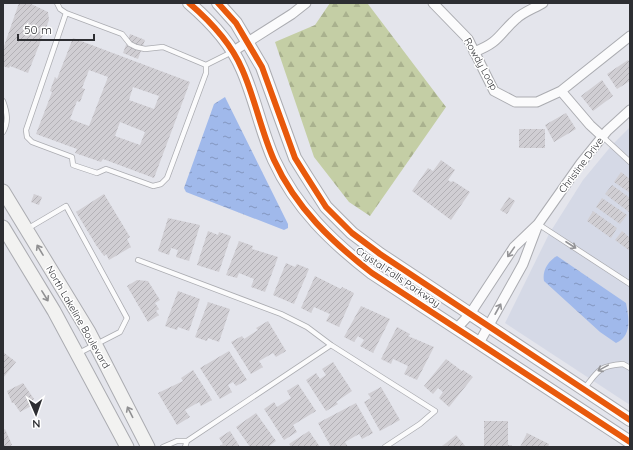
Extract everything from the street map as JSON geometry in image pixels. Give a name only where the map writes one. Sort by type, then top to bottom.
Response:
[{"type":"main road","name":"North Lakeline Boulevard","points":[[3,191],[28,230],[95,344],[148,447]]},
{"type":"main road","name":"North Lakeline Boulevard","points":[[3,227],[54,311],[127,447]]},
{"type":"street","name":"Crystal Falls Parkway","points":[[189,3],[205,16],[232,52],[241,68],[274,160],[294,194],[315,223],[340,248],[372,273],[630,442]]},
{"type":"street","name":"Crystal Falls Parkway","points":[[218,3],[236,23],[262,67],[295,158],[326,207],[352,233],[489,327],[630,420]]},
{"type":"street","points":[[232,52],[292,14],[306,3]]},
{"type":"street","name":"Rowdy Loop","points":[[433,3],[468,39],[494,92],[515,102],[537,102],[561,91],[630,36]]},
{"type":"street","points":[[474,52],[489,46],[499,39],[516,18],[543,3]]},
{"type":"street","points":[[561,91],[590,125],[603,136]]},
{"type":"street","name":"Christine Drive","points":[[457,328],[470,314],[514,247],[538,224],[581,163],[603,136],[630,110]]},
{"type":"street","name":"Christine Drive","points":[[479,343],[523,264],[538,224]]},
{"type":"lane","points":[[56,3],[60,9],[66,13],[122,34],[130,44],[136,47],[145,49],[163,47],[206,65],[232,52]]},
{"type":"lane","points":[[66,13],[26,130],[28,137],[32,142],[72,157],[73,165],[97,173],[106,169],[152,186],[161,184],[167,178],[206,73],[206,65]]},
{"type":"lane","points":[[3,101],[7,113],[7,126],[3,132]]},
{"type":"lane","points":[[603,136],[630,162]]},
{"type":"lane","points":[[28,230],[66,206],[127,318],[120,332],[77,354]]},
{"type":"lane","points":[[538,224],[630,284]]},
{"type":"lane","points":[[138,260],[281,314],[307,327],[331,345],[435,411],[420,424],[385,447]]},
{"type":"lane","points":[[163,447],[177,441],[187,441],[331,345]]},
{"type":"lane","points":[[583,389],[599,369],[609,365],[623,364],[630,368]]},
{"type":"lane","points":[[185,447],[187,441]]},
{"type":"shaded area","points":[[630,127],[630,405],[505,323],[549,234],[583,180],[612,145]]},
{"type":"green space","points":[[330,3],[368,4],[446,107],[370,216],[349,202],[314,157],[275,42],[315,25]]},
{"type":"water","points":[[225,97],[288,224],[288,228],[284,230],[186,192],[184,188],[214,104]]},
{"type":"water","points":[[557,256],[626,303],[628,326],[625,336],[621,340],[616,343],[600,332],[544,281],[546,267]]},
{"type":"building","points":[[19,3],[29,3],[48,12],[49,20],[28,73],[10,66],[9,68],[3,66],[3,49]]},
{"type":"building","points":[[130,34],[145,40],[138,59],[123,53]]},
{"type":"building","points":[[73,38],[190,82],[154,178],[103,159],[101,162],[75,153],[77,149],[36,134],[52,92],[50,91],[55,77],[57,79]],"holes":[[[89,70],[108,77],[89,126],[70,119],[77,101],[80,102],[85,89],[82,88]],[[133,87],[159,96],[154,109],[129,100]],[[120,122],[145,132],[140,145],[115,136]]]},
{"type":"building","points":[[628,60],[630,63],[630,81],[617,89],[607,74]]},
{"type":"building","points":[[602,80],[613,96],[593,111],[581,96]]},
{"type":"building","points":[[566,113],[576,129],[554,142],[545,125]]},
{"type":"building","points":[[519,129],[545,129],[545,148],[519,148]]},
{"type":"building","points":[[441,160],[455,170],[448,180],[451,182],[453,181],[470,192],[451,220],[412,191],[428,168],[433,171]]},
{"type":"building","points":[[621,172],[630,179],[630,193],[614,182]]},
{"type":"building","points":[[612,185],[630,198],[629,212],[605,194]]},
{"type":"building","points":[[34,194],[42,197],[39,205],[31,202]]},
{"type":"building","points":[[104,194],[130,237],[127,239],[131,247],[109,260],[106,254],[104,256],[96,245],[76,212]]},
{"type":"building","points":[[509,197],[515,201],[507,214],[500,210]]},
{"type":"building","points":[[602,198],[627,215],[620,224],[596,207]]},
{"type":"building","points":[[593,211],[617,228],[611,238],[587,221]]},
{"type":"building","points":[[168,218],[200,225],[189,261],[176,257],[178,250],[171,248],[169,255],[158,251]]},
{"type":"building","points":[[208,231],[218,235],[219,232],[231,236],[219,272],[197,265]]},
{"type":"building","points":[[622,231],[630,238],[630,251],[615,240]]},
{"type":"building","points":[[239,241],[253,246],[252,249],[278,257],[265,292],[251,287],[254,279],[239,273],[237,278],[226,275]]},
{"type":"building","points":[[286,263],[295,267],[297,264],[309,269],[294,304],[273,295]]},
{"type":"building","points":[[315,276],[341,289],[342,287],[354,293],[339,327],[326,321],[330,314],[314,307],[311,313],[301,308]]},
{"type":"building","points":[[137,280],[148,281],[160,300],[155,303],[159,309],[156,311],[159,315],[148,322],[127,286]]},
{"type":"building","points":[[178,291],[200,299],[189,331],[178,327],[177,330],[165,326]]},
{"type":"building","points":[[208,302],[230,309],[219,342],[208,338],[207,341],[195,337]]},
{"type":"building","points":[[361,306],[390,319],[373,353],[360,346],[364,340],[358,336],[354,342],[344,337]]},
{"type":"building","points":[[268,321],[286,351],[276,357],[273,353],[259,361],[263,367],[251,374],[231,342],[242,336],[244,339],[258,330],[256,328]]},
{"type":"building","points":[[397,327],[410,334],[408,336],[434,347],[417,380],[404,374],[408,366],[393,359],[391,364],[381,359]]},
{"type":"building","points":[[229,351],[247,380],[236,386],[233,382],[228,385],[232,392],[220,399],[200,368]]},
{"type":"building","points":[[3,352],[16,362],[3,378]]},
{"type":"building","points":[[446,359],[473,377],[449,407],[439,398],[443,392],[438,388],[433,394],[424,386]]},
{"type":"building","points":[[333,362],[352,391],[336,402],[338,404],[326,411],[306,380],[316,373],[320,379],[326,375],[322,369]]},
{"type":"building","points":[[193,370],[212,400],[201,406],[199,402],[185,410],[190,417],[177,425],[158,393],[183,381],[181,378]]},
{"type":"building","points":[[23,383],[34,399],[35,404],[20,412],[14,403],[12,403],[7,391]]},
{"type":"building","points":[[298,384],[316,411],[293,425],[297,432],[284,440],[264,409],[274,402],[277,407],[291,398],[287,391]]},
{"type":"building","points":[[381,387],[400,420],[380,431],[364,402],[371,398],[368,394]]},
{"type":"building","points":[[356,403],[373,433],[362,439],[359,434],[345,442],[348,447],[331,447],[318,423]]},
{"type":"building","points":[[256,413],[276,441],[268,447],[250,447],[236,427]]},
{"type":"building","points":[[484,421],[508,421],[508,445],[512,445],[512,447],[484,447]]},
{"type":"building","points":[[5,429],[12,445],[8,447],[3,447],[3,430]]},
{"type":"building","points":[[230,431],[240,447],[218,447],[223,444],[219,438]]},
{"type":"building","points":[[309,431],[320,447],[291,447],[289,444]]},
{"type":"building","points":[[527,433],[549,444],[548,447],[520,447]]},
{"type":"building","points":[[456,435],[466,447],[441,447]]},
{"type":"cycle path","points":[[189,3],[205,17],[232,50],[247,80],[269,149],[274,160],[293,194],[304,209],[329,236],[372,273],[630,442]]},
{"type":"cycle path","points":[[218,3],[236,23],[262,67],[295,158],[326,207],[352,233],[380,254],[630,420]]}]
